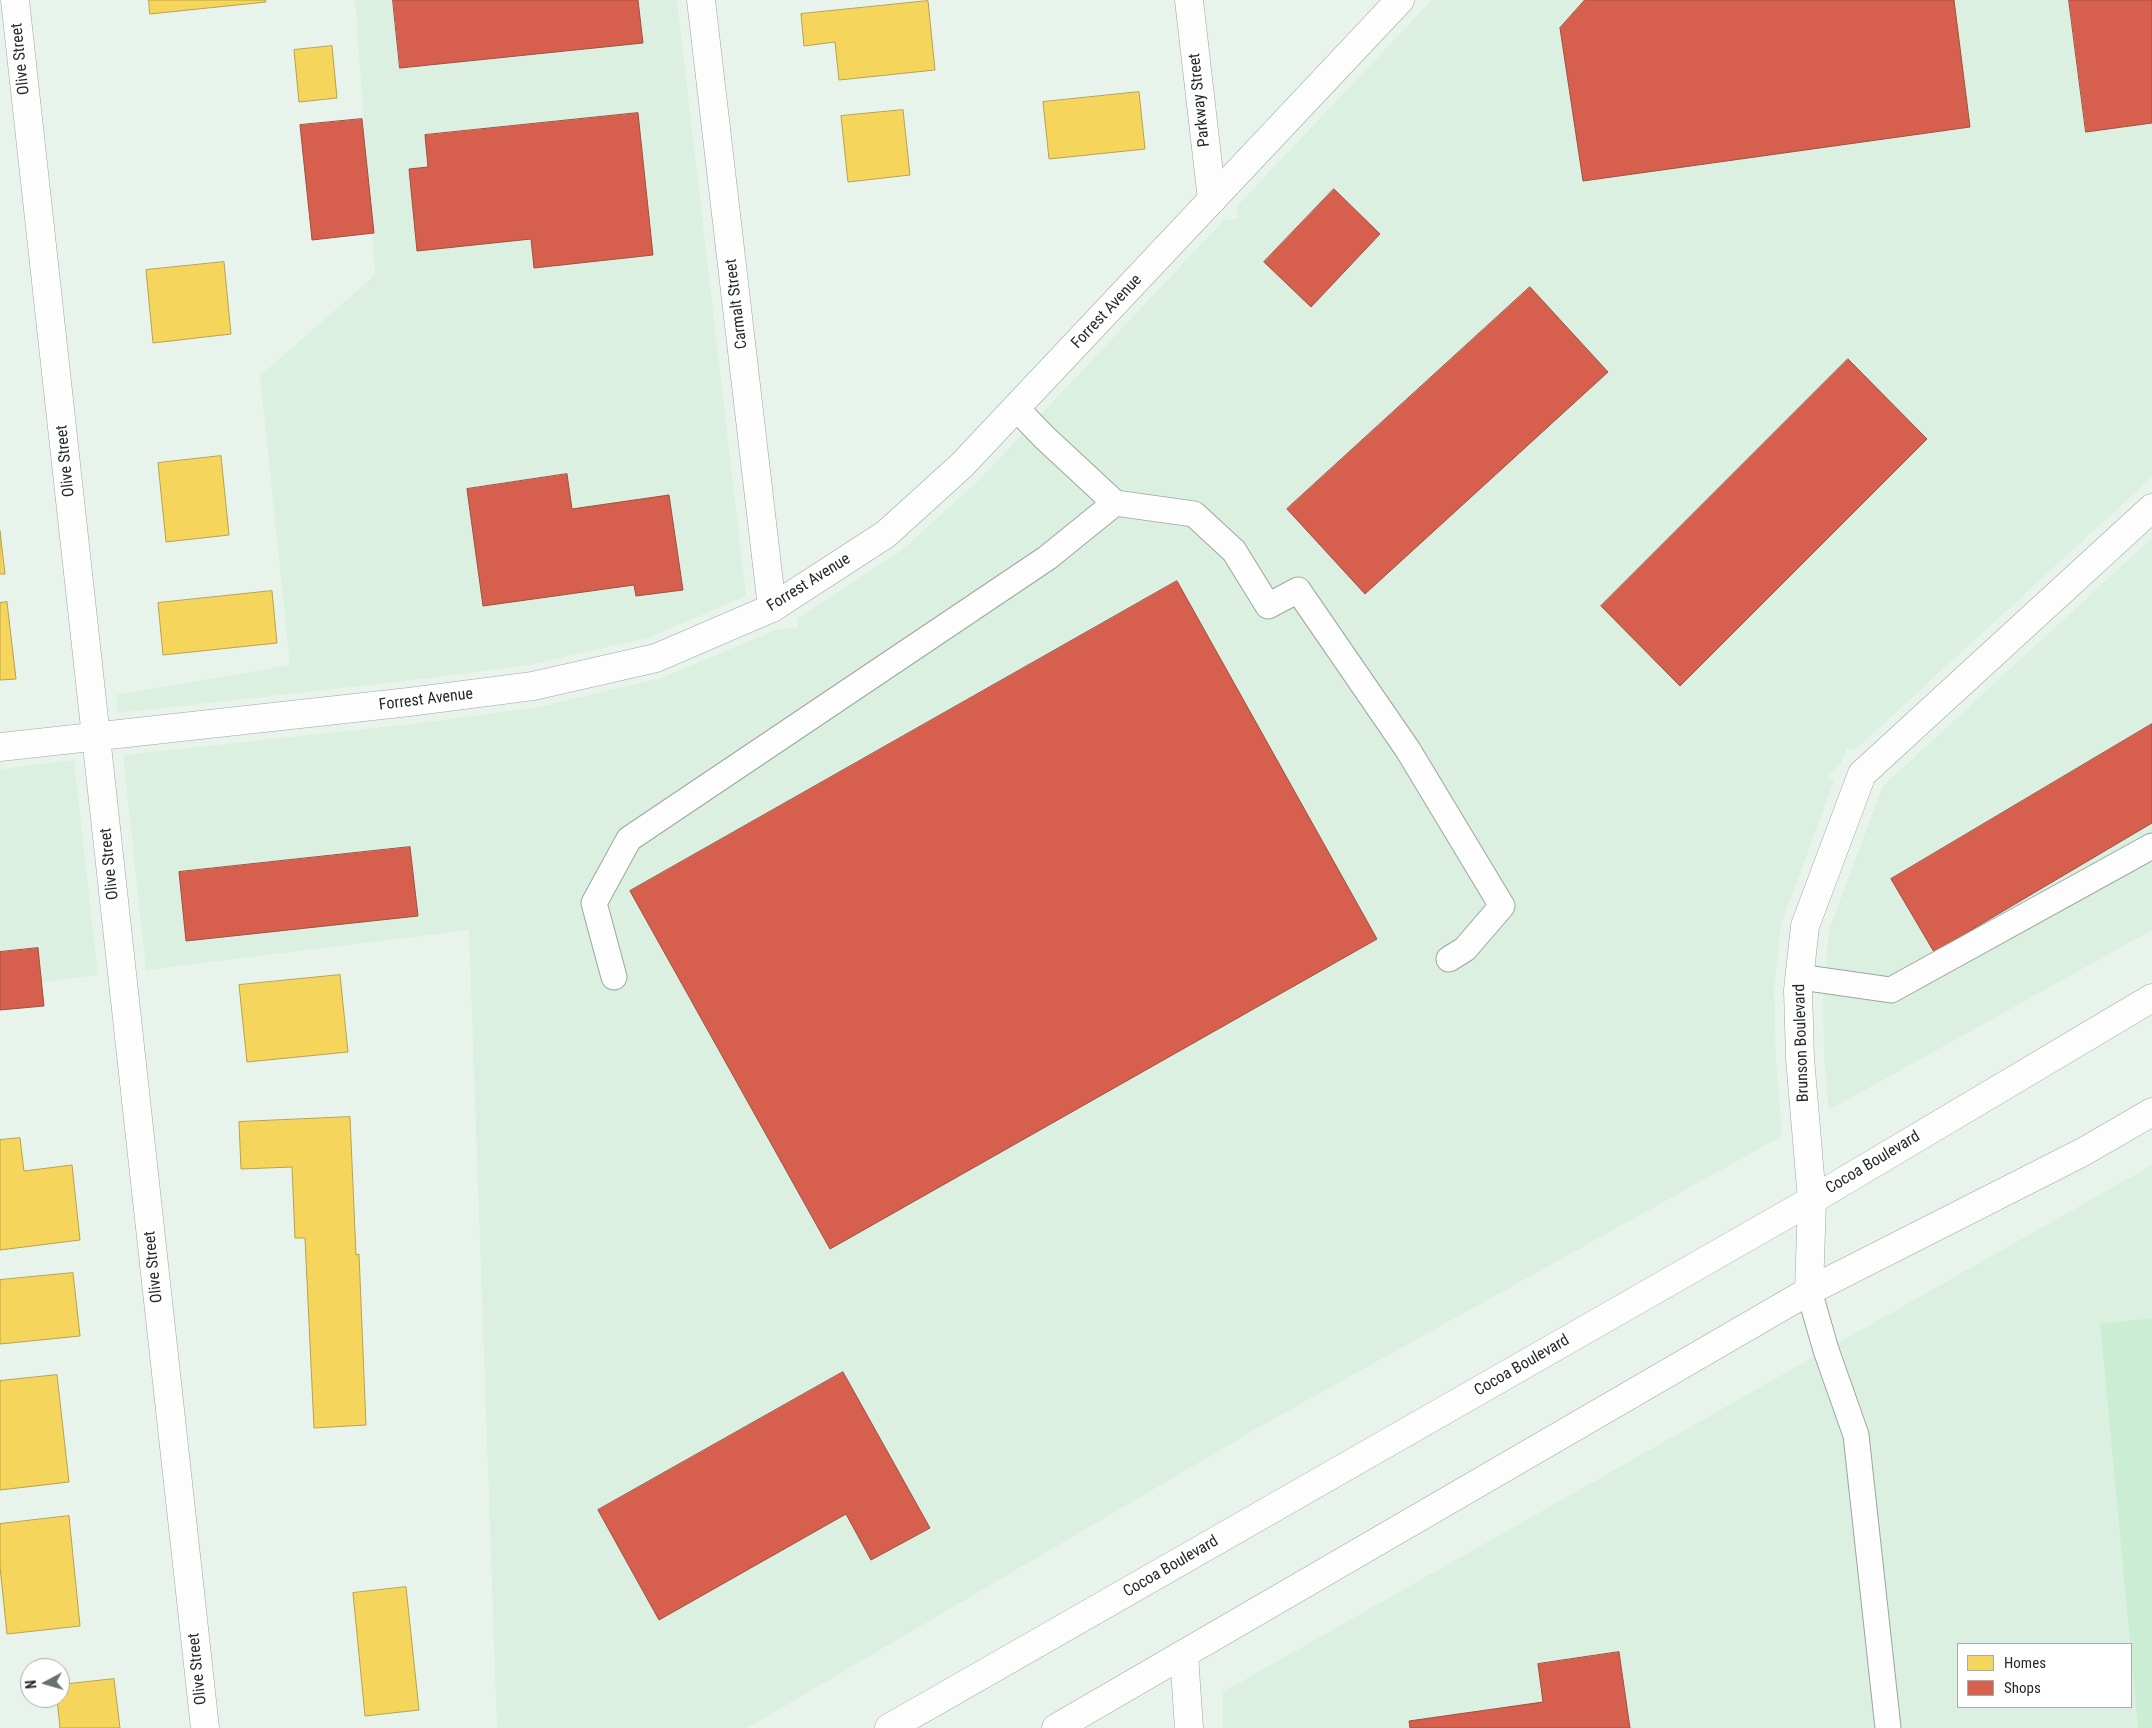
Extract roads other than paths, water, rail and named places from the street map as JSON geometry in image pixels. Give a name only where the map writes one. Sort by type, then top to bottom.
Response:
[{"type":"street","name":"Olive Street","points":[[15,0],[204,1728]]},
{"type":"street","name":"Carmalt Street","points":[[702,0],[772,608]]},
{"type":"street","name":"Parkway Street","points":[[1189,0],[1212,200]]},
{"type":"street","name":"Forrest Avenue","points":[[0,747],[409,702],[533,686],[656,658],[772,608],[886,534],[962,465],[1400,0]]},
{"type":"street","name":"Brunson Boulevard","points":[[1809,1292],[1812,1200],[1800,1058],[1798,990],[1806,926],[1862,774],[2152,508]]},
{"type":"street","name":"Cocoa Boulevard","points":[[889,1728],[1812,1200],[2152,998]]},
{"type":"street","points":[[1056,1728],[1809,1292],[2083,1152],[2152,1112]]},
{"type":"street","points":[[1184,1655],[1189,1728]]},
{"type":"lane","points":[[1016,408],[1045,438],[1115,503],[1194,514],[1234,551],[1268,606],[1298,590],[1408,750],[1502,906],[1465,949],[1449,959]]},
{"type":"lane","points":[[614,977],[594,903],[629,839],[1048,558],[1115,503]]},
{"type":"lane","points":[[1800,977],[1891,990],[2152,846]]},
{"type":"lane","points":[[1809,1292],[1826,1350],[1856,1435],[1888,1728]]}]
